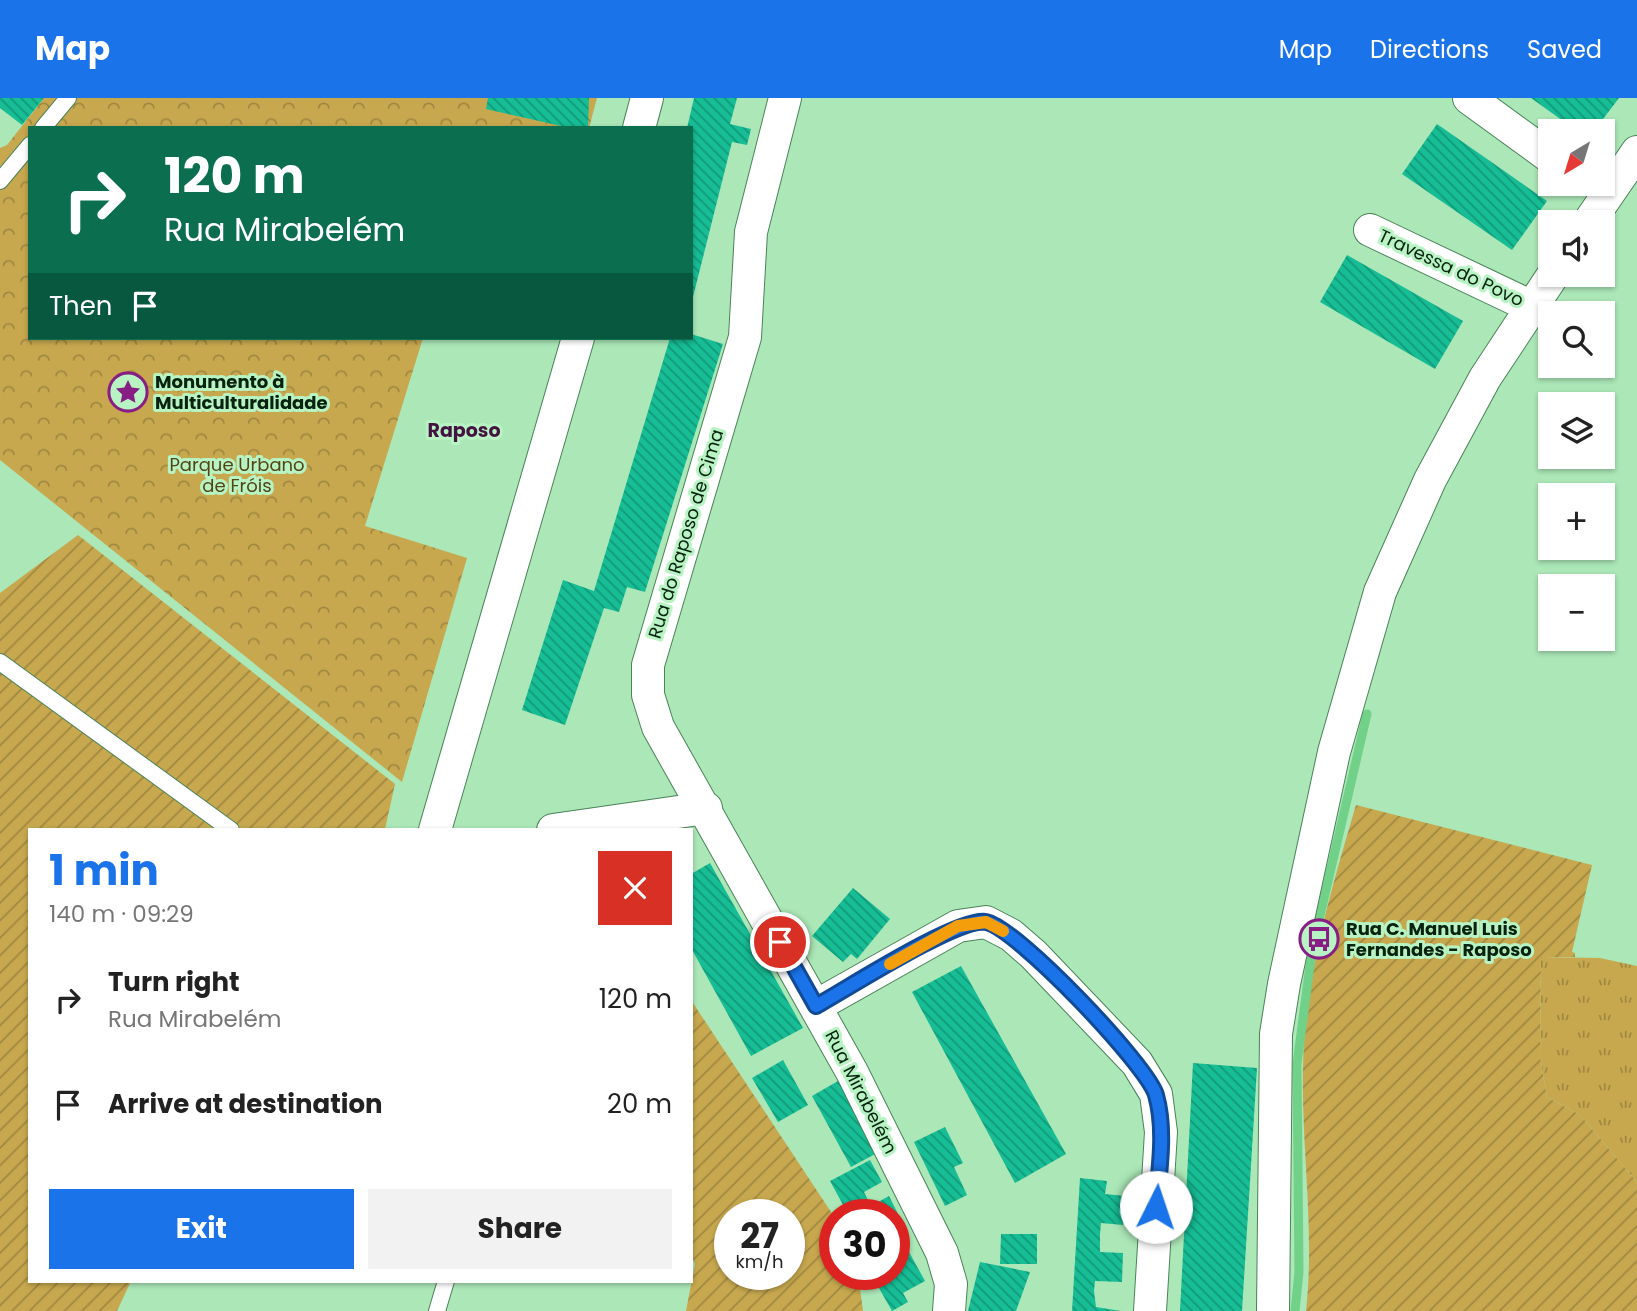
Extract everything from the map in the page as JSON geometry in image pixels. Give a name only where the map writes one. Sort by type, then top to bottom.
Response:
[{"type":"street","points":[[640,126],[648,98]]},
{"type":"street","name":"Rua do Raposo de Cima","points":[[706,808],[652,713],[648,665],[745,337],[751,232],[785,98]]},
{"type":"street","points":[[1469,98],[1538,148]]},
{"type":"street","points":[[1595,201],[1637,152]]},
{"type":"street","name":"Travessa do Povo","points":[[1370,230],[1532,307]]},
{"type":"street","points":[[1273,1311],[1276,1034],[1284,984],[1334,752],[1380,592],[1430,480],[1485,378],[1545,287]]},
{"type":"street","points":[[436,828],[577,340]]},
{"type":"street","points":[[567,828],[706,808]]},
{"type":"street","name":"Rua Mirabelém","points":[[706,808],[816,1006],[942,1253],[951,1284],[949,1311]]},
{"type":"street","points":[[816,1006],[958,926],[986,922],[1011,935],[1033,954],[1137,1063],[1156,1094],[1161,1132],[1150,1311]]},
{"type":"lane","points":[[45,126],[68,98]]},
{"type":"lane","points":[[0,181],[28,147]]},
{"type":"lane","points":[[0,662],[228,828]]},
{"type":"lane","points":[[437,1311],[445,1283]]},
{"type":"green space","name":"Parque Urbano de Fróis","points":[[44,98],[597,98],[590,126],[28,126],[28,340],[422,340],[365,526],[467,558],[402,782],[0,460],[0,148],[7,145]]},
{"type":"green space","points":[[78,535],[395,784],[385,828],[28,828],[28,1283],[130,1283],[117,1311],[0,1311],[0,593]]},
{"type":"green space","points":[[1356,805],[1592,865],[1572,952],[1575,957],[1541,957],[1540,1057],[1547,1097],[1580,1115],[1637,1182],[1637,1311],[1306,1311],[1309,1250],[1303,1096],[1305,1033],[1321,934]]},
{"type":"green space","points":[[1541,957],[1600,958],[1637,966],[1637,1182],[1580,1115],[1547,1097],[1540,1057]]},
{"type":"green space","points":[[693,1003],[822,1199],[819,1199],[819,1290],[860,1290],[863,1311],[686,1311],[693,1274]]},
{"type":"building","points":[[0,98],[44,98],[22,125],[0,108]]},
{"type":"building","points":[[488,98],[589,98],[588,126],[561,126],[486,109]]},
{"type":"building","points":[[694,98],[737,98],[730,124],[751,129],[747,145],[732,142],[693,297],[693,126],[687,126]]},
{"type":"building","points":[[1531,98],[1619,98],[1603,119],[1560,119]]},
{"type":"building","points":[[1437,124],[1547,201],[1512,250],[1402,174]]},
{"type":"building","points":[[1347,255],[1463,321],[1435,369],[1320,302]]},
{"type":"building","points":[[693,335],[723,344],[645,592],[627,587],[619,612],[604,608],[565,725],[522,710],[563,580],[594,591],[669,340],[693,340]]},
{"type":"building","points":[[710,863],[803,1028],[751,1056],[693,952],[693,873]]},
{"type":"building","points":[[853,888],[890,919],[857,959],[851,954],[843,962],[812,936]]},
{"type":"building","points":[[961,966],[1066,1154],[1015,1183],[912,992]]},
{"type":"building","points":[[783,1060],[808,1105],[778,1122],[752,1078]]},
{"type":"building","points":[[1193,1063],[1257,1068],[1242,1311],[1180,1311]]},
{"type":"building","points":[[838,1081],[877,1153],[851,1167],[812,1096]]},
{"type":"building","points":[[945,1127],[963,1163],[954,1167],[967,1195],[945,1206],[914,1142]]},
{"type":"building","points":[[870,1160],[882,1182],[864,1192],[868,1199],[840,1199],[830,1181]]},
{"type":"building","points":[[1080,1178],[1107,1181],[1105,1194],[1125,1196],[1123,1225],[1101,1223],[1100,1234],[1100,1252],[1123,1253],[1122,1282],[1095,1281],[1094,1291],[1096,1307],[1121,1311],[1072,1311]]},
{"type":"building","points":[[1001,1234],[1037,1234],[1037,1264],[1000,1264]]},
{"type":"building","points":[[910,1254],[925,1281],[910,1289]]},
{"type":"building","points":[[980,1262],[1030,1272],[1016,1311],[968,1311]]},
{"type":"building","points":[[880,1290],[908,1290],[903,1293],[908,1302],[892,1311]]},
{"type":"waterway","points":[[1295,1311],[1299,1272],[1297,1064],[1312,950],[1367,714]]},
{"type":"slow traffic","points":[[890,964],[958,926],[986,922],[1003,931]]},
{"type":"place","name":"Monumento à Multiculturalidade","points":[[128,392]]},
{"type":"place","name":"Rua C. Manuel Luis Fernandes - Raposo","points":[[1319,939]]},
{"type":"district","name":"Raposo","points":[[464,430]]},
{"type":"route","points":[[780,942],[816,1006],[958,926],[986,922],[1011,935],[1033,954],[1137,1063],[1156,1094],[1161,1132],[1156,1207]]}]
